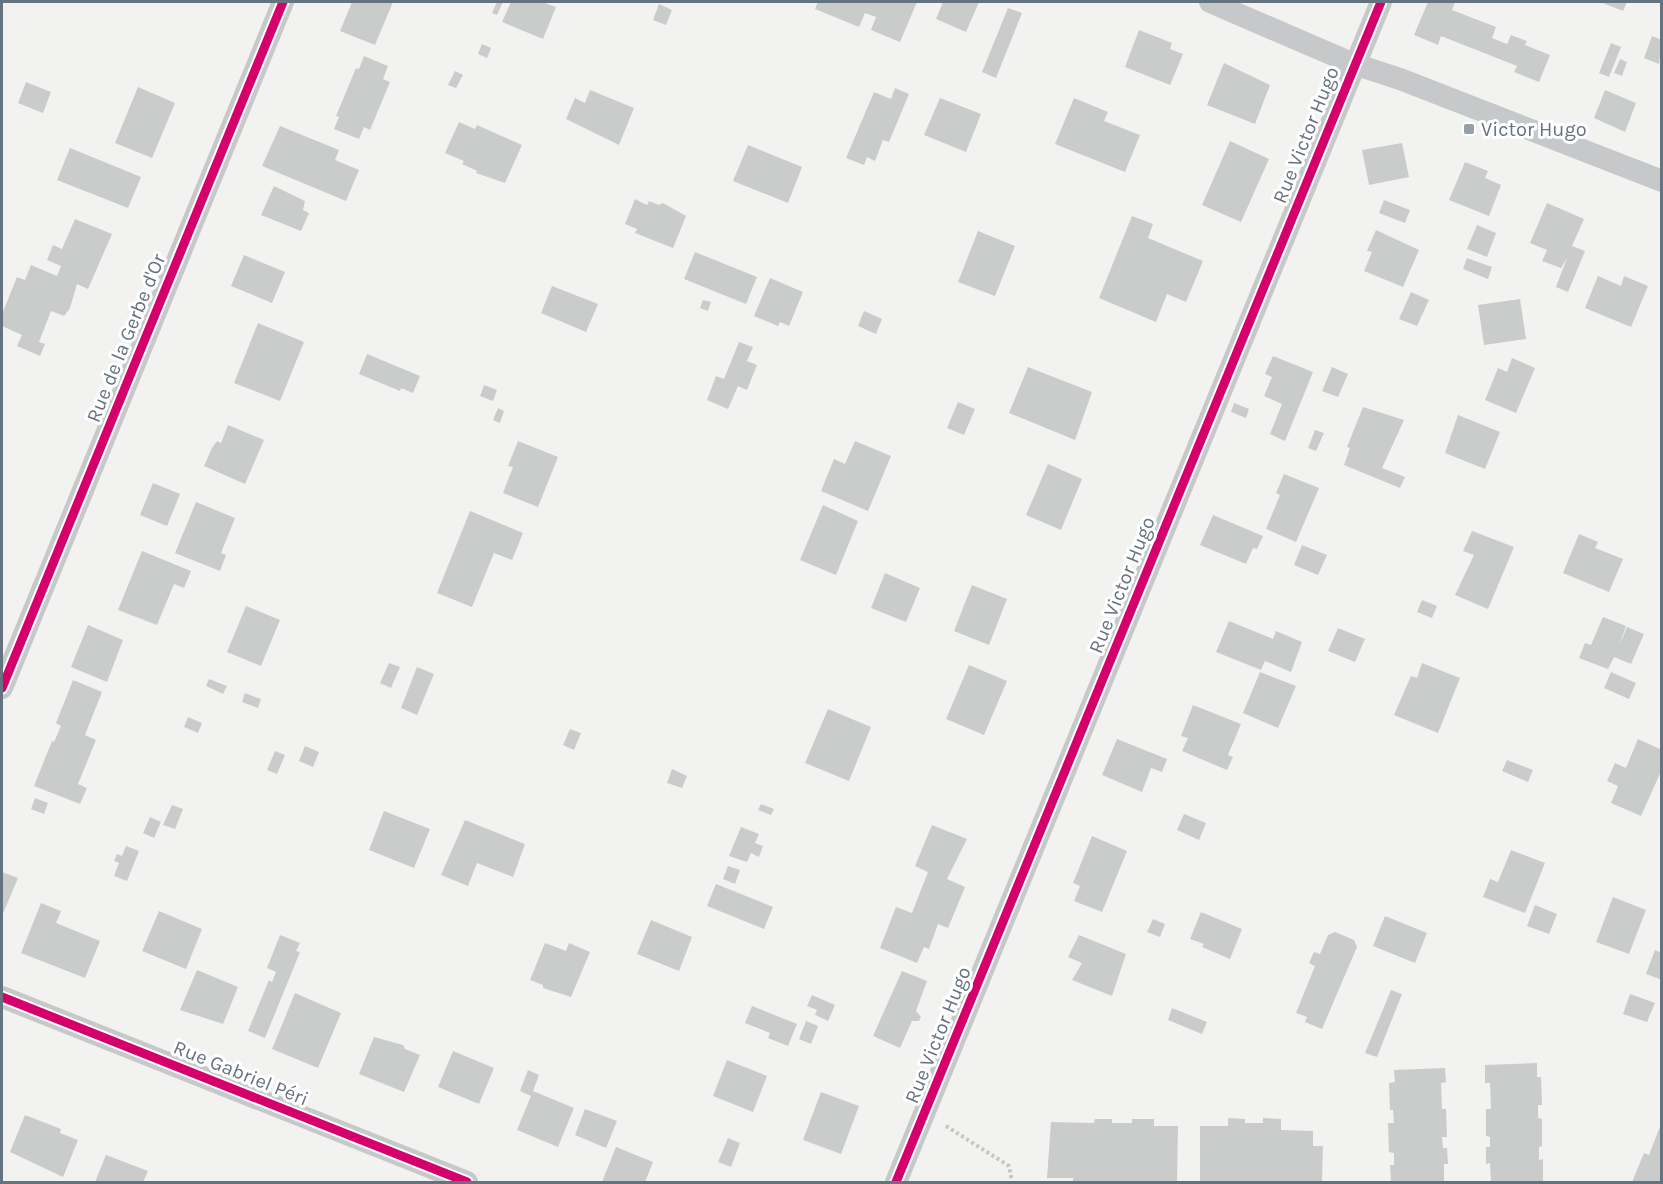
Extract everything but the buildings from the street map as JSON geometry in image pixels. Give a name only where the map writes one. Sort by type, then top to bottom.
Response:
[{"type":"street","name":"Rue de la Gerbe d'Or","points":[[2,688],[283,2]]},
{"type":"street","points":[[1210,2],[1354,64],[1400,79],[1662,181]]},
{"type":"street","name":"Rue Victor Hugo","points":[[896,1182],[1381,2]]},
{"type":"street","name":"Rue Gabriel Péri","points":[[2,997],[467,1182]]},
{"type":"path","points":[[925,1113],[1009,1166],[1012,1182]]},
{"type":"cycle path","points":[[2,688],[283,2]]},
{"type":"cycle path","points":[[896,1182],[1381,2]]},
{"type":"cycle path","points":[[2,997],[467,1182]]},
{"type":"place","name":"Victor Hugo","points":[[1469,129]]}]
